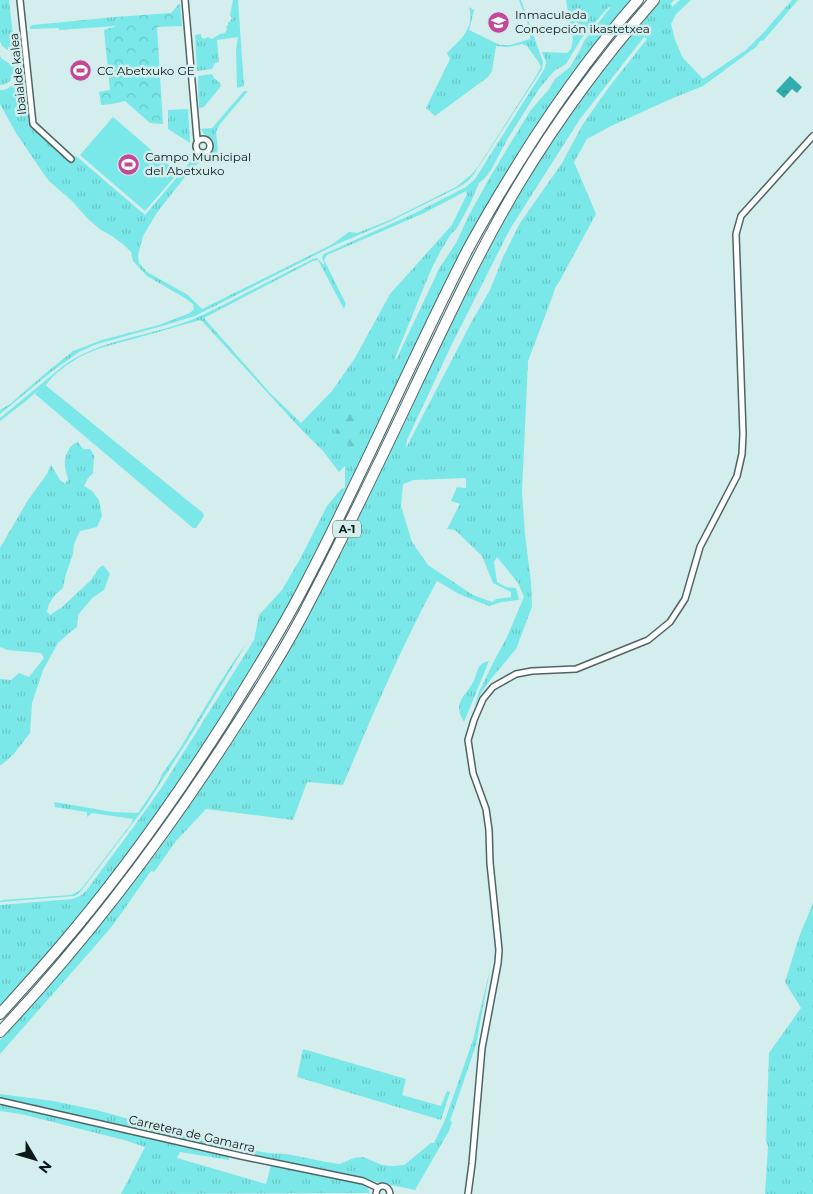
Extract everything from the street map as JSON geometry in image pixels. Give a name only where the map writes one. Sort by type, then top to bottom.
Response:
[{"type":"highway","name":"A-1","points":[[0,1014],[57,950],[166,810],[237,702],[300,594],[469,247],[507,181],[576,77],[609,33],[638,0]]},
{"type":"highway","name":"A-1","points":[[0,1032],[67,957],[129,880],[177,815],[250,705],[310,601],[348,528],[453,307],[518,186],[586,85],[654,0]]},
{"type":"street","name":"Ibaialde kalea","points":[[20,0],[33,124],[71,159]]},
{"type":"street","points":[[185,0],[197,139],[199,140]]},
{"type":"street","points":[[468,1194],[482,1048],[499,950],[486,809],[473,773],[468,740],[474,720],[483,699],[493,687],[516,674],[532,671],[576,669],[648,640],[670,622],[685,599],[700,547],[736,476],[742,454],[743,434],[736,234],[741,216],[813,136]]},
{"type":"street","points":[[489,831],[495,830]]},
{"type":"street","points":[[492,879],[498,878]]},
{"type":"street","name":"Carretera de Gamarra","points":[[0,1101],[242,1156],[363,1181],[378,1188],[387,1187],[390,1194]]},
{"type":"street","points":[[376,1194],[378,1188]]},
{"type":"green space","points":[[0,0],[9,0],[13,35],[21,35],[23,52],[12,53],[2,46],[0,41]]},
{"type":"green space","points":[[233,0],[238,0],[244,86],[237,88],[236,51],[238,37],[217,40],[219,62],[215,63],[212,69],[197,71],[195,35],[201,34],[201,37],[204,39],[208,37],[212,39],[225,33],[228,22],[232,18],[230,15]]},
{"type":"green space","points":[[519,0],[521,0],[543,62],[542,69],[468,181],[389,222],[335,245],[195,316],[97,344],[79,352],[0,414],[0,410],[10,404],[73,351],[102,340],[159,325],[190,313],[194,309],[193,304],[185,298],[147,276],[133,261],[131,252],[88,219],[72,201],[49,181],[39,167],[16,133],[0,104],[0,90],[11,86],[21,66],[24,67],[29,121],[32,128],[70,162],[76,156],[145,215],[195,156],[205,158],[212,152],[214,142],[201,129],[212,128],[244,91],[248,91],[220,124],[216,132],[217,153],[193,167],[173,192],[156,214],[143,236],[138,255],[139,263],[147,272],[188,295],[202,309],[331,245],[349,232],[357,233],[390,220],[456,187],[471,175],[536,76],[541,67],[538,61],[527,46],[522,44],[508,47],[496,46],[492,71],[488,77],[435,116],[426,108],[450,59],[447,53],[466,33],[470,21],[469,7],[474,10],[469,30],[500,45],[510,45],[530,39],[530,30]]},
{"type":"green space","points":[[566,0],[632,0],[567,82],[526,141],[500,183],[288,606],[207,740],[155,817],[107,880],[55,945],[0,1007],[0,905],[72,899],[86,891],[162,787],[254,640],[259,615],[282,590],[327,506],[341,489],[345,488],[345,466],[339,472],[323,451],[200,320],[111,345],[81,356],[58,372],[46,385],[0,421],[0,418],[63,366],[77,357],[108,344],[191,320],[313,259],[317,258],[325,266],[322,257],[324,254],[415,213],[466,187],[475,179],[545,68],[546,62],[542,52],[567,53],[571,49],[573,39]],"holes":[[[610,6],[584,41],[570,67],[555,79],[530,111],[490,177],[456,243],[440,267],[396,360],[395,358],[430,272],[451,234],[457,228],[479,183],[491,170],[508,138],[539,89],[554,71],[566,64],[581,39]],[[466,191],[467,194],[452,225],[390,294],[355,358],[332,391],[301,423],[270,393],[204,318],[318,260],[344,309],[346,304],[324,260],[327,255],[424,213]]]},
{"type":"green space","points":[[661,0],[674,0],[671,3],[672,7],[680,0],[691,0],[676,14],[671,24],[675,40],[683,58],[703,79],[746,50],[792,0],[798,0],[763,41],[761,40],[756,47],[703,86],[611,126],[587,139],[574,162],[596,214],[555,288],[528,361],[522,492],[532,607],[516,649],[490,680],[474,708],[479,692],[507,637],[524,597],[518,583],[497,557],[494,562],[497,582],[506,587],[516,588],[518,600],[489,606],[459,594],[437,581],[399,656],[343,785],[307,782],[293,820],[206,809],[176,841],[154,872],[151,871],[113,925],[0,1054],[0,1040],[38,999],[110,913],[175,826],[257,705],[319,596],[437,353],[517,198],[560,129],[602,72]],"holes":[[[644,37],[647,39],[583,124],[562,163],[520,223],[503,257],[490,290],[406,448],[407,440],[451,346],[510,229],[580,119]],[[466,478],[466,488],[457,487],[451,501],[460,504],[447,529],[455,530],[482,556],[493,583],[511,592],[511,597],[496,599],[492,602],[473,595],[428,565],[412,542],[401,506],[403,484],[414,480]]]},
{"type":"green space","points":[[180,4],[182,26],[157,27],[163,124],[150,123],[125,101],[101,105],[99,92],[110,90],[104,30],[116,26],[115,17],[171,13]]},
{"type":"green space","points":[[115,17],[116,26],[59,30],[59,28],[30,29],[30,26],[33,25]]},
{"type":"green space","points":[[0,55],[1,58],[16,68],[9,82],[3,85],[0,85]]},
{"type":"green space","points":[[212,74],[221,86],[204,107],[199,108],[198,76]]},
{"type":"green space","points":[[188,109],[190,143],[168,129],[168,110]]},
{"type":"green space","name":"Campo Municipal del Abetxuko","points":[[113,117],[178,173],[145,211],[80,155]]},
{"type":"green space","points":[[44,384],[203,513],[204,516],[196,528],[193,528],[35,394]]},
{"type":"green space","points":[[348,414],[355,416],[356,423],[354,426],[363,429],[355,447],[363,453],[356,465],[353,465],[355,457],[347,451],[350,444],[337,434],[339,422]]},
{"type":"green space","points":[[78,442],[83,449],[90,449],[94,455],[93,473],[84,486],[92,491],[99,500],[102,516],[97,527],[80,531],[74,544],[63,588],[49,604],[47,612],[50,615],[62,607],[91,580],[103,565],[110,574],[104,590],[92,598],[78,615],[77,627],[58,643],[43,670],[32,703],[30,733],[13,755],[0,765],[0,679],[11,680],[19,673],[29,677],[44,658],[41,653],[7,650],[0,647],[0,548],[51,465],[60,480],[65,484],[68,479],[65,468],[66,455],[72,445]]},
{"type":"green space","points":[[247,643],[145,807],[81,891],[75,896],[0,902],[3,900],[71,895],[82,888],[133,819],[92,813],[87,817],[87,812],[55,807],[54,802],[113,812],[138,813]]},
{"type":"green space","points":[[489,661],[464,722],[459,711],[461,700],[474,680],[479,667]]},
{"type":"green space","points":[[813,903],[813,1194],[765,1194],[768,1146],[766,1141],[769,1053],[801,1008],[785,982],[799,937]]},
{"type":"green space","points":[[490,969],[476,1045],[450,1121],[452,1122],[449,1131],[415,1190],[234,1152],[0,1099],[0,1094],[53,1101],[96,1110],[220,1144],[268,1153],[287,1154],[340,1164],[354,1158],[363,1157],[382,1165],[404,1165],[431,1143],[434,1143],[445,1120],[473,1040]]},
{"type":"green space","points":[[303,1049],[406,1079],[402,1095],[441,1106],[447,1091],[450,1092],[441,1120],[297,1077]]},
{"type":"green space","points":[[0,1103],[229,1156],[229,1160],[180,1152],[177,1158],[266,1184],[271,1165],[357,1183],[367,1187],[370,1193],[121,1194],[145,1147],[21,1114],[0,1111]]},
{"type":"water","points":[[790,76],[802,87],[797,93],[792,89],[784,98],[776,91]]},
{"type":"place","name":"Inmaculada Concepción ikastetxea","points":[[499,22]]},
{"type":"place","name":"CC Abetxuko GE","points":[[81,71]]},
{"type":"place","name":"Campo Municipal del Abetxuko","points":[[129,164]]}]
